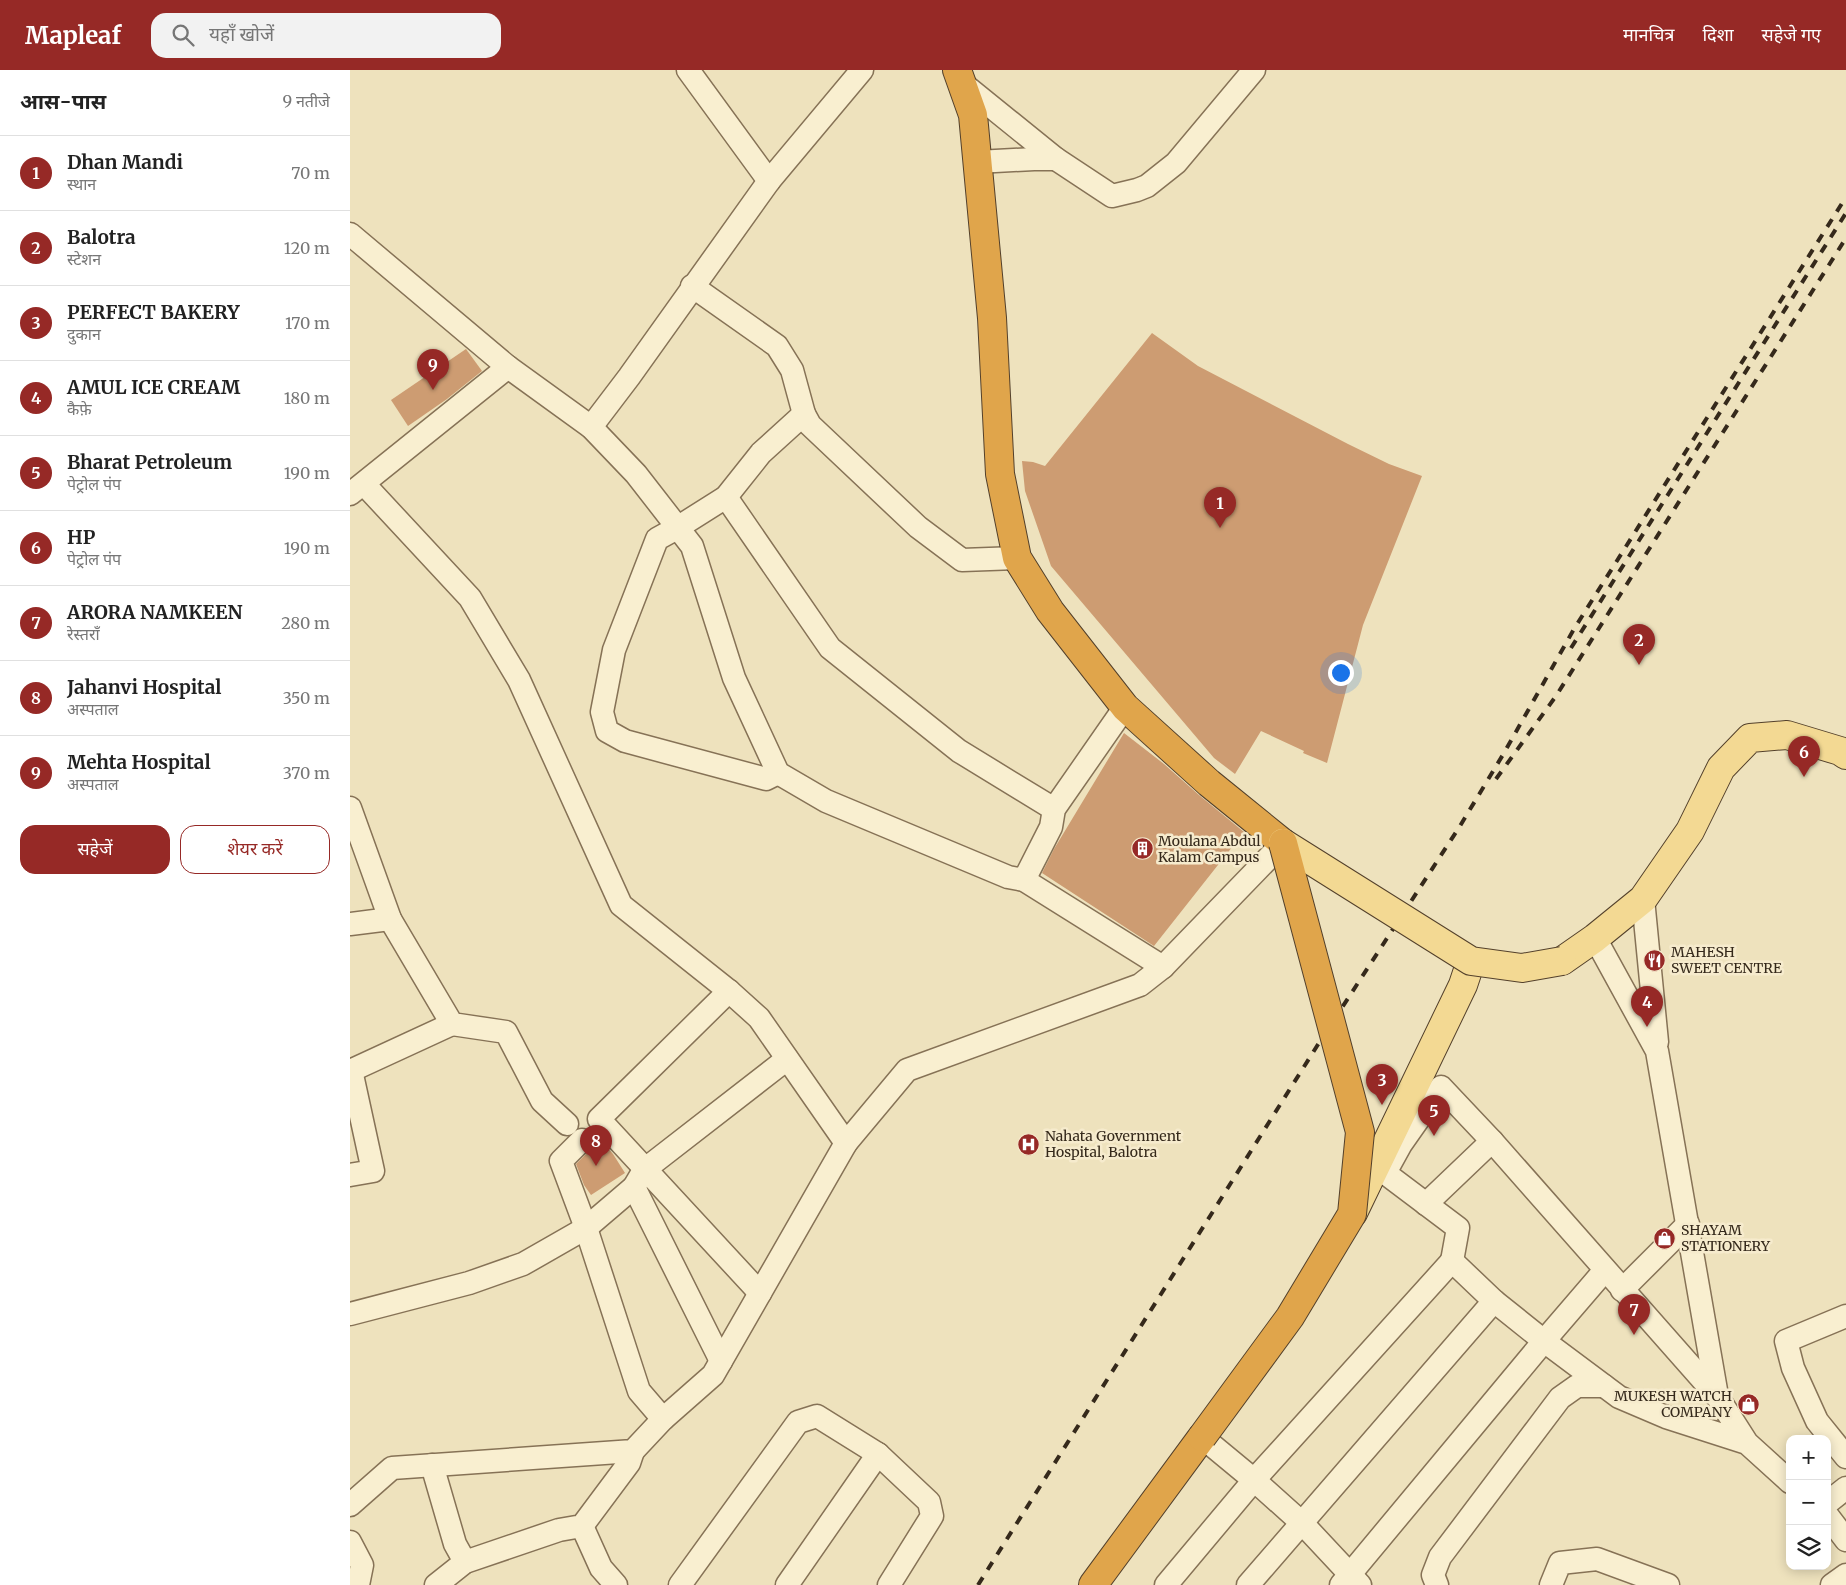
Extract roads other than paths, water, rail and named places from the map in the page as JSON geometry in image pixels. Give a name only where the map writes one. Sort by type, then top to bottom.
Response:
[{"type":"highway","points":[[960,77],[973,115],[992,318],[1000,474],[1017,558],[1050,611],[1125,706],[1209,783],[1283,843],[1360,1132],[1352,1214],[1290,1317],[1093,1585]]},
{"type":"main road","points":[[1283,843],[1471,962],[1522,968],[1562,961],[1595,938],[1643,899],[1690,831],[1721,768],[1750,738],[1787,735],[1844,750]]},
{"type":"main road","points":[[1352,1214],[1463,985],[1471,962]]},
{"type":"street","points":[[688,70],[769,181]]},
{"type":"street","points":[[591,427],[769,181],[862,70]]},
{"type":"street","points":[[960,77],[1056,160],[1112,196],[1142,188],[1176,162],[1254,70]]},
{"type":"street","points":[[977,162],[1034,159],[1056,160]]},
{"type":"street","points":[[350,234],[508,367],[591,427],[636,474],[692,546],[734,678],[778,773],[826,801],[1008,877],[1024,880],[1163,966]]},
{"type":"street","points":[[692,286],[777,346],[792,370],[804,414],[810,425],[918,527],[962,560],[1017,558]]},
{"type":"street","points":[[508,367],[357,488],[470,598],[519,680],[621,905],[729,991],[759,1018],[846,1144]]},
{"type":"street","points":[[778,773],[766,779],[624,741],[607,731],[602,712],[614,650],[657,539],[726,497],[761,453],[804,414]]},
{"type":"street","points":[[726,497],[830,648],[959,751],[1054,809]]},
{"type":"street","points":[[1024,880],[1051,827],[1054,809],[1125,706]]},
{"type":"street","points":[[350,808],[390,919],[452,1024]]},
{"type":"street","points":[[436,1585],[465,1562],[559,1530],[582,1526],[629,1463],[633,1451],[663,1419],[713,1375],[846,1144],[907,1070],[1140,985],[1163,966],[1283,843]]},
{"type":"street","points":[[1643,899],[1658,1051],[1717,1396]]},
{"type":"street","points":[[350,924],[390,919]]},
{"type":"street","points":[[1595,938],[1658,1051]]},
{"type":"street","points":[[599,1119],[729,991]]},
{"type":"street","points":[[350,1175],[373,1171],[351,1070],[452,1024],[506,1032],[542,1101],[574,1132]]},
{"type":"street","points":[[350,1314],[469,1283],[523,1264],[586,1228],[639,1178],[788,1059]]},
{"type":"street","points":[[1166,1585],[1254,1480],[1452,1261],[1458,1228],[1385,1173],[1401,1144],[1441,1087],[1492,1141],[1717,1396],[1747,1443],[1788,1480]]},
{"type":"street","points":[[663,1419],[639,1391],[586,1228],[561,1161],[574,1132],[572,1114],[590,1114],[599,1119],[639,1178],[721,1361]]},
{"type":"street","points":[[1426,1204],[1492,1141]]},
{"type":"street","points":[[639,1178],[760,1293]]},
{"type":"street","points":[[1622,1290],[1688,1224]]},
{"type":"street","points":[[1452,1261],[1494,1301],[1544,1341],[1619,1396],[1666,1417],[1747,1443]]},
{"type":"street","points":[[1202,1437],[1302,1523],[1350,1582],[1544,1341],[1605,1270]]},
{"type":"street","points":[[1248,1585],[1494,1301]]},
{"type":"street","points":[[1842,1444],[1817,1421],[1793,1368],[1786,1342],[1846,1316]]},
{"type":"street","points":[[1437,1585],[1433,1576],[1440,1557],[1560,1398],[1577,1386],[1604,1386]]},
{"type":"street","points":[[680,1585],[798,1422],[816,1416],[878,1454],[929,1502],[932,1516],[889,1585]]},
{"type":"street","points":[[350,1505],[392,1468],[633,1451]]},
{"type":"street","points":[[786,1585],[878,1454]]},
{"type":"street","points":[[432,1465],[455,1544],[465,1562]]},
{"type":"street","points":[[1831,1500],[1846,1488]]},
{"type":"street","points":[[1831,1520],[1846,1540]]},
{"type":"street","points":[[582,1526],[601,1568],[616,1585]]},
{"type":"street","points":[[350,1542],[362,1565],[358,1585]]},
{"type":"street","points":[[1551,1585],[1560,1563],[1597,1559],[1668,1585]]},
{"type":"street","points":[[1832,1585],[1846,1575]]},
{"type":"railway","points":[[978,1585],[1317,1046],[1460,826],[1504,753],[1574,629],[1846,197]]},
{"type":"railway","points":[[1571,648],[1846,213]]},
{"type":"railway","points":[[1496,779],[1556,696],[1846,238]]},
{"type":"place","name":"Mehta Hospital","points":[[433,390]]},
{"type":"place","name":"Dhan Mandi","points":[[1220,528]]},
{"type":"place","name":"Balotra","points":[[1639,665]]},
{"type":"place","name":"HP","points":[[1804,777]]},
{"type":"place","name":"Moulana Abdul Kalam Campus","points":[[1142,849]]},
{"type":"place","name":"MAHESH SWEET CENTRE","points":[[1655,960]]},
{"type":"place","name":"AMUL ICE CREAM","points":[[1647,1027]]},
{"type":"place","name":"PERFECT BAKERY","points":[[1382,1105]]},
{"type":"place","name":"Bharat Petroleum","points":[[1434,1136]]},
{"type":"place","name":"Nahata Government Hospital, Balotra","points":[[1029,1144]]},
{"type":"place","name":"Jahanvi Hospital","points":[[596,1166]]},
{"type":"place","name":"SHAYAM STATIONERY","points":[[1665,1238]]},
{"type":"place","name":"ARORA NAMKEEN","points":[[1634,1335]]},
{"type":"place","name":"MUKESH WATCH COMPANY","points":[[1748,1404]]}]
